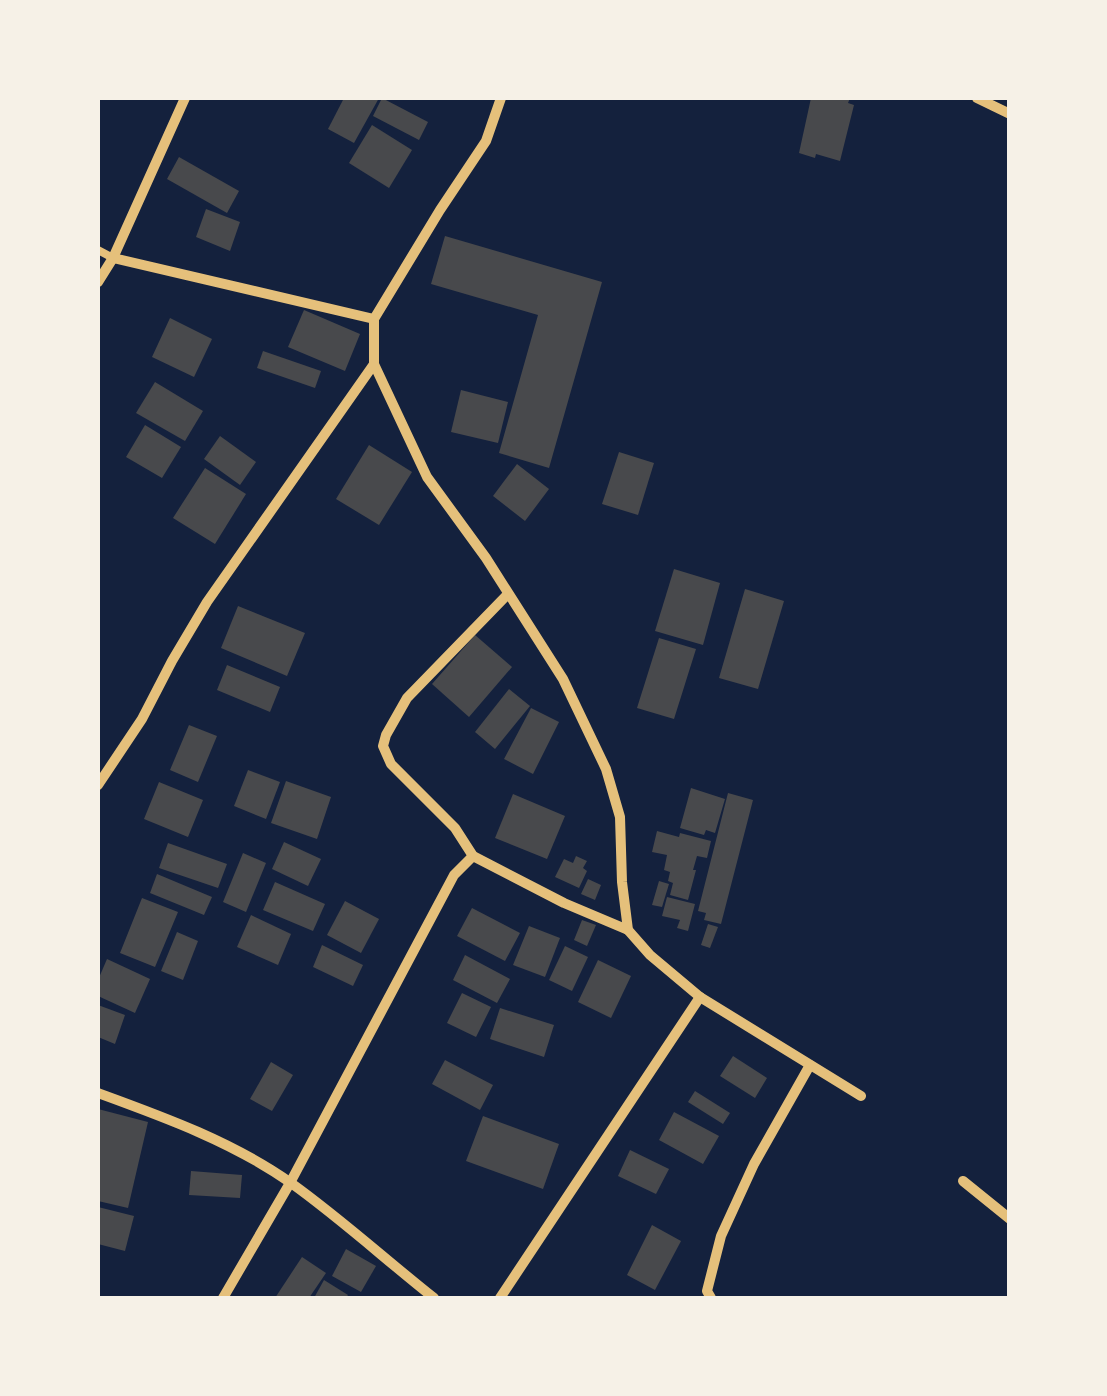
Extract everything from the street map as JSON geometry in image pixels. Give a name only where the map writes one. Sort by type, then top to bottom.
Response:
[{"type":"street","points":[[98,282],[113,258],[185,98]]},
{"type":"street","points":[[502,98],[486,141],[374,319],[374,364],[426,477],[486,558],[562,679],[606,768],[620,817],[628,930]]},
{"type":"street","points":[[977,98],[1010,114]]},
{"type":"street","points":[[113,258],[374,319]]},
{"type":"street","points":[[98,785],[142,718],[207,602],[374,364]]},
{"type":"street","points":[[508,594],[407,698],[383,746],[391,764],[455,828],[473,856],[564,903],[628,930],[650,955],[700,998],[861,1096]]},
{"type":"street","points":[[222,1298],[290,1183],[454,875],[473,856]]},
{"type":"street","points":[[500,1298],[700,998]]},
{"type":"street","points":[[711,1298],[707,1291],[721,1236],[754,1164],[810,1065]]},
{"type":"street","points":[[98,1093],[233,1148],[290,1183],[434,1298]]},
{"type":"street","points":[[963,1181],[1010,1219]]},
{"type":"lane","points":[[98,250],[113,258]]},
{"type":"building","points":[[344,98],[379,98],[354,143],[328,129]]},
{"type":"building","points":[[382,98],[428,122],[419,140],[373,116]]},
{"type":"building","points":[[811,98],[850,98],[848,103],[854,105],[840,161],[799,153]]},
{"type":"building","points":[[372,125],[412,150],[389,188],[349,163]]},
{"type":"building","points":[[179,157],[239,191],[227,213],[167,179]]},
{"type":"building","points":[[206,209],[240,222],[230,251],[196,237]]},
{"type":"building","points":[[445,236],[602,282],[549,468],[499,453],[538,315],[431,284]]},
{"type":"building","points":[[304,310],[360,334],[345,371],[288,347]]},
{"type":"building","points":[[170,318],[212,339],[194,377],[152,357]]},
{"type":"building","points":[[263,351],[321,371],[315,388],[257,368]]},
{"type":"building","points":[[155,382],[203,411],[185,441],[136,413]]},
{"type":"building","points":[[461,390],[508,402],[498,443],[451,432]]},
{"type":"building","points":[[145,425],[181,447],[162,478],[126,457]]},
{"type":"building","points":[[220,436],[256,462],[240,485],[204,459]]},
{"type":"building","points":[[369,445],[412,472],[379,525],[336,499]]},
{"type":"building","points":[[619,452],[654,463],[638,515],[602,504]]},
{"type":"building","points":[[517,464],[549,489],[525,521],[493,496]]},
{"type":"building","points":[[205,468],[246,494],[215,544],[173,518]]},
{"type":"building","points":[[674,569],[720,583],[703,645],[655,631]]},
{"type":"building","points":[[745,589],[784,601],[758,689],[719,678]]},
{"type":"building","points":[[238,606],[305,633],[287,676],[221,648]]},
{"type":"building","points":[[475,635],[512,667],[469,717],[432,684]]},
{"type":"building","points":[[659,638],[696,649],[674,719],[637,708]]},
{"type":"building","points":[[227,665],[280,687],[270,712],[217,690]]},
{"type":"building","points":[[509,689],[530,706],[495,749],[475,732]]},
{"type":"building","points":[[531,708],[559,722],[533,774],[504,759]]},
{"type":"building","points":[[189,725],[217,736],[198,782],[170,770]]},
{"type":"building","points":[[248,770],[280,782],[266,819],[234,806]]},
{"type":"building","points":[[286,781],[331,797],[317,839],[271,823]]},
{"type":"building","points":[[159,782],[203,800],[188,837],[144,819]]},
{"type":"building","points":[[691,788],[725,799],[715,833],[706,830],[704,835],[680,828]]},
{"type":"building","points":[[728,793],[753,800],[721,924],[704,920],[706,913],[698,911]]},
{"type":"building","points":[[513,794],[565,816],[547,859],[495,838]]},
{"type":"building","points":[[657,831],[711,841],[707,858],[697,856],[688,900],[670,895],[673,883],[668,881],[670,872],[664,870],[667,855],[652,852]]},
{"type":"building","points":[[284,842],[321,859],[308,886],[272,869]]},
{"type":"building","points":[[168,843],[227,864],[218,888],[159,868]]},
{"type":"building","points":[[243,853],[266,863],[246,912],[223,902]]},
{"type":"building","points":[[576,856],[587,861],[579,888],[555,877],[564,859],[573,863]]},
{"type":"building","points":[[157,874],[212,897],[204,915],[150,893]]},
{"type":"building","points":[[588,879],[601,885],[595,900],[581,894]]},
{"type":"building","points":[[659,881],[669,884],[662,907],[652,905]]},
{"type":"building","points":[[275,882],[325,904],[313,931],[263,910]]},
{"type":"building","points":[[667,897],[695,904],[688,931],[677,928],[680,920],[662,916]]},
{"type":"building","points":[[142,898],[178,912],[155,967],[120,953]]},
{"type":"building","points":[[345,901],[379,919],[361,953],[327,935]]},
{"type":"building","points":[[472,908],[520,933],[505,961],[457,936]]},
{"type":"building","points":[[251,915],[291,934],[278,965],[237,947]]},
{"type":"building","points":[[582,920],[596,925],[587,946],[574,940]]},
{"type":"building","points":[[708,924],[718,927],[710,948],[701,945]]},
{"type":"building","points":[[529,926],[560,938],[545,977],[513,965]]},
{"type":"building","points":[[177,932],[198,941],[183,980],[161,971]]},
{"type":"building","points":[[322,945],[363,965],[353,986],[313,967]]},
{"type":"building","points":[[565,946],[588,957],[572,991],[549,980]]},
{"type":"building","points":[[465,955],[510,979],[497,1003],[453,980]]},
{"type":"building","points":[[107,959],[150,979],[135,1013],[98,996],[98,980]]},
{"type":"building","points":[[598,960],[631,976],[611,1018],[578,1002]]},
{"type":"building","points":[[462,993],[491,1007],[476,1037],[447,1023]]},
{"type":"building","points":[[98,1005],[125,1015],[115,1044],[98,1037]]},
{"type":"building","points":[[500,1008],[554,1025],[544,1057],[490,1039]]},
{"type":"building","points":[[733,1056],[767,1078],[755,1098],[720,1076]]},
{"type":"building","points":[[445,1060],[493,1085],[480,1110],[432,1084]]},
{"type":"building","points":[[271,1062],[293,1075],[272,1111],[250,1099]]},
{"type":"building","points":[[695,1091],[730,1113],[723,1124],[688,1102]]},
{"type":"building","points":[[98,1109],[148,1122],[128,1208],[98,1201]]},
{"type":"building","points":[[674,1112],[719,1136],[703,1164],[659,1140]]},
{"type":"building","points":[[483,1116],[559,1144],[543,1189],[466,1161]]},
{"type":"building","points":[[630,1150],[669,1169],[656,1194],[618,1176]]},
{"type":"building","points":[[191,1171],[242,1175],[240,1198],[189,1195]]},
{"type":"building","points":[[98,1207],[134,1216],[125,1251],[98,1244]]},
{"type":"building","points":[[652,1225],[681,1241],[655,1290],[627,1275]]},
{"type":"building","points":[[346,1249],[376,1266],[361,1292],[332,1276]]},
{"type":"building","points":[[302,1257],[326,1273],[309,1298],[275,1298]]},
{"type":"building","points":[[324,1280],[348,1295],[346,1298],[314,1298]]}]
